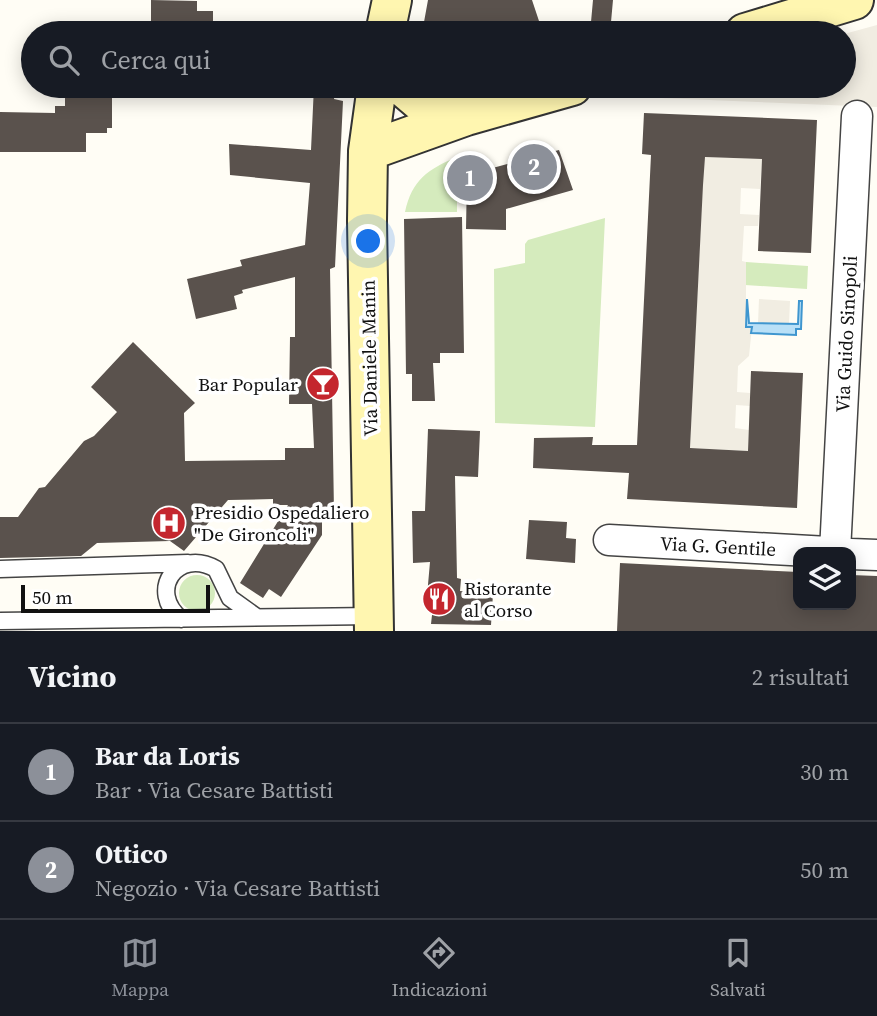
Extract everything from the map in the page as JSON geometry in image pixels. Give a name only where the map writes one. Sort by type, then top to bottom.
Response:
[{"type":"street","points":[[388,21],[392,0]]},
{"type":"street","points":[[785,21],[854,0]]},
{"type":"street","name":"Via Daniele Manin","points":[[374,624],[368,151],[375,98]]},
{"type":"street","points":[[416,98],[422,103],[466,116]]},
{"type":"street","points":[[368,151],[466,116],[530,98]]},
{"type":"street","name":"Via Guido Sinopoli","points":[[835,547],[857,116]]},
{"type":"street","name":"Via G. Gentile","points":[[609,540],[793,550]]},
{"type":"street","points":[[856,554],[877,555]]},
{"type":"lane","points":[[0,569],[198,562],[216,569],[230,598],[255,616]]},
{"type":"lane","points":[[181,619],[173,612],[165,594],[172,574],[188,563]]},
{"type":"lane","points":[[0,621],[255,616],[374,624]]},
{"type":"green space","points":[[457,157],[457,212],[405,212],[412,192],[423,177]]},
{"type":"green space","points":[[605,218],[595,427],[495,423],[494,269],[525,263],[525,244],[528,240]]},
{"type":"green space","points":[[746,262],[808,266],[807,289],[745,285]]},
{"type":"green space","points":[[197,575],[210,580],[215,593],[210,606],[197,611],[184,606],[179,593],[184,580]]},
{"type":"shaded area","points":[[877,25],[877,107],[660,98],[856,98],[856,31]]},
{"type":"shaded area","points":[[704,157],[762,159],[760,189],[741,188],[740,214],[759,215],[758,226],[744,226],[742,261],[746,262],[746,326],[752,327],[749,356],[738,366],[737,392],[750,393],[750,406],[736,405],[735,428],[749,430],[748,451],[690,448]]},
{"type":"shaded area","points":[[759,299],[790,301],[789,324],[758,323]]},
{"type":"water","points":[[747,299],[749,323],[798,324],[799,301],[802,301],[801,329],[796,329],[796,335],[751,333],[752,327],[746,327]]},
{"type":"building","points":[[151,0],[197,1],[197,11],[213,11],[213,21],[151,21]]},
{"type":"building","points":[[428,0],[532,0],[539,21],[424,21]]},
{"type":"building","points":[[593,0],[613,0],[611,21],[591,21]]},
{"type":"building","points":[[65,98],[112,98],[112,128],[107,128],[107,133],[86,133],[86,152],[0,152],[0,112],[55,113],[55,106],[65,106]]},
{"type":"building","points":[[313,98],[343,101],[335,267],[330,269],[334,511],[322,511],[322,535],[281,597],[269,589],[263,598],[240,583],[288,505],[273,505],[273,499],[228,500],[184,551],[170,541],[97,543],[81,556],[0,558],[0,517],[18,517],[39,488],[45,487],[84,441],[94,436],[117,412],[91,387],[133,342],[195,403],[184,413],[185,461],[285,460],[285,448],[314,448],[312,404],[289,404],[290,337],[295,337],[295,277],[242,290],[243,293],[234,296],[237,309],[196,319],[187,279],[242,266],[240,260],[305,245],[310,183],[230,175],[229,144],[311,150]]},
{"type":"building","points":[[644,113],[817,120],[811,253],[758,251],[762,159],[705,157],[703,185],[690,448],[748,451],[751,371],[803,373],[797,508],[627,499],[629,473],[533,468],[534,438],[593,437],[592,445],[637,445],[651,155],[642,154]]},
{"type":"building","points":[[559,150],[573,190],[506,209],[506,230],[466,229],[467,175]]},
{"type":"building","points":[[462,217],[464,353],[440,353],[440,363],[433,363],[435,401],[412,401],[412,374],[406,374],[404,219]]},
{"type":"building","points":[[428,429],[480,431],[478,477],[455,476],[457,578],[461,579],[460,591],[493,594],[491,625],[431,624],[434,597],[427,596],[430,562],[413,563],[412,511],[425,511]]},
{"type":"building","points":[[529,520],[567,522],[566,538],[576,539],[575,563],[526,559]]},
{"type":"building","points":[[620,563],[793,572],[793,610],[856,610],[856,575],[877,576],[877,631],[617,631]]},
{"type":"place","name":"Ottico","points":[[534,167]]},
{"type":"place","name":"Bar da Loris","points":[[470,178]]},
{"type":"place","name":"Bar Popular","points":[[323,384]]},
{"type":"place","name":"Presidio Ospedaliero \"De Gironcoli\"","points":[[169,523]]},
{"type":"place","name":"Ristorante al Corso","points":[[439,599]]}]
